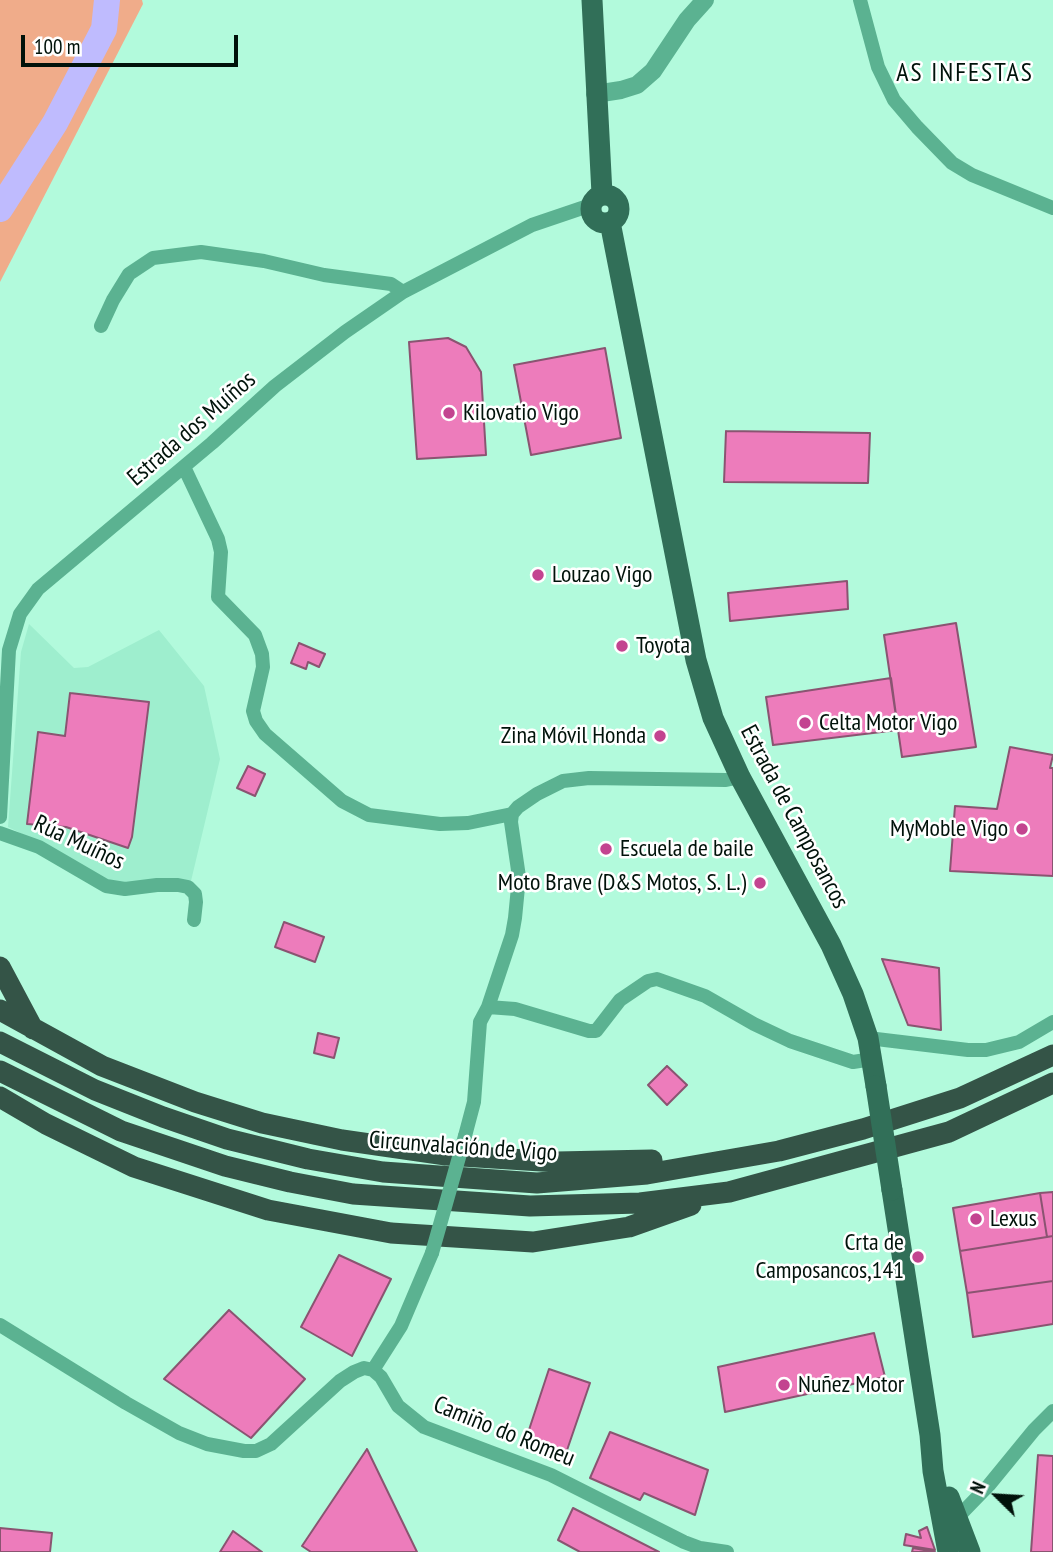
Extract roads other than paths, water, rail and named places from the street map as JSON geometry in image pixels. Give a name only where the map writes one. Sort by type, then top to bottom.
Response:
[{"type":"highway","points":[[0,967],[33,1029]]},
{"type":"highway","points":[[0,1010],[102,1066],[195,1102],[262,1123],[342,1140],[446,1155],[557,1162],[650,1161],[757,1147],[779,1152]]},
{"type":"highway","name":"Circunvalación de Vigo","points":[[0,1042],[95,1090],[227,1139],[295,1156],[383,1172],[537,1183],[647,1174],[779,1152],[960,1098],[1053,1055]]},
{"type":"highway","points":[[0,1071],[66,1105],[145,1139],[225,1166],[353,1194],[530,1206],[640,1203],[729,1192]]},
{"type":"highway","points":[[0,1097],[46,1125],[134,1167],[268,1210],[391,1233],[533,1242],[629,1227],[729,1192],[948,1132],[1053,1083]]},
{"type":"main road","points":[[592,0],[596,94],[596,200]]},
{"type":"main road","name":"Estrada de Camposancos","points":[[596,200],[594,218],[601,222],[610,222],[696,660],[713,718],[740,777],[831,945],[853,994],[868,1038],[930,1435],[933,1471],[948,1552]]},
{"type":"main road","name":"Estrada de Camposancos","points":[[930,1435],[961,1514],[970,1552]]},
{"type":"street","points":[[596,94],[637,85],[653,71],[687,20],[705,0]]},
{"type":"street","points":[[860,0],[878,67],[894,100],[917,127],[952,163],[972,175],[1053,208]]},
{"type":"street","name":"Estrada dos Muíños","points":[[0,817],[11,640],[20,614],[38,589],[184,467],[275,386],[345,332],[403,292],[532,225],[596,200]]},
{"type":"street","points":[[101,327],[129,274],[153,258],[201,252],[264,261],[324,275],[391,284],[403,292]]},
{"type":"street","points":[[184,467],[218,540],[221,552],[218,597],[255,635],[262,654],[263,667],[253,711],[256,722],[265,734],[354,809],[369,815],[440,824],[468,823],[512,814],[537,794],[563,781],[589,778],[726,780],[740,777]]},
{"type":"street","points":[[0,1325],[178,1433],[207,1444],[244,1451],[256,1451],[271,1444],[340,1381],[364,1368],[373,1370],[401,1326],[432,1253],[474,1102],[477,1034],[512,934],[515,918],[519,877],[512,814]]},
{"type":"street","name":"Rúa Muíños","points":[[0,833],[40,847],[106,886],[125,889],[157,885],[188,887],[195,894],[194,920]]},
{"type":"street","points":[[488,1007],[515,1009],[596,1031],[620,1000],[648,981],[657,979],[705,996],[790,1041],[853,1062],[872,1059]]},
{"type":"street","points":[[868,1038],[986,1050],[1019,1042],[1053,1022]]},
{"type":"street","name":"Camiño do Romeu","points":[[373,1370],[382,1377],[398,1406],[424,1427],[551,1475],[684,1542],[700,1548],[727,1552]]},
{"type":"street","points":[[961,1514],[1053,1411]]},
{"type":"waterway","points":[[0,209],[55,123],[104,29],[107,0]]},
{"type":"place","name":"Kilovatio Vigo","points":[[449,413]]},
{"type":"place","name":"Louzao Vigo","points":[[538,575]]},
{"type":"place","name":"Toyota","points":[[622,646]]},
{"type":"place","name":"Celta Motor Vigo","points":[[805,723]]},
{"type":"place","name":"Zina Móvil Honda","points":[[660,736]]},
{"type":"place","name":"MyMoble Vigo","points":[[1022,829]]},
{"type":"place","name":"Escuela de baile","points":[[606,849]]},
{"type":"place","name":"Moto Brave (D&S Motos, S. L.)","points":[[760,883]]},
{"type":"place","name":"Lexus","points":[[976,1219]]},
{"type":"place","name":"Crta de Camposancos,141","points":[[918,1257]]},
{"type":"place","name":"Nuñez Motor","points":[[784,1385]]},
{"type":"district","name":"AS INFESTAS","points":[[965,74]]}]
